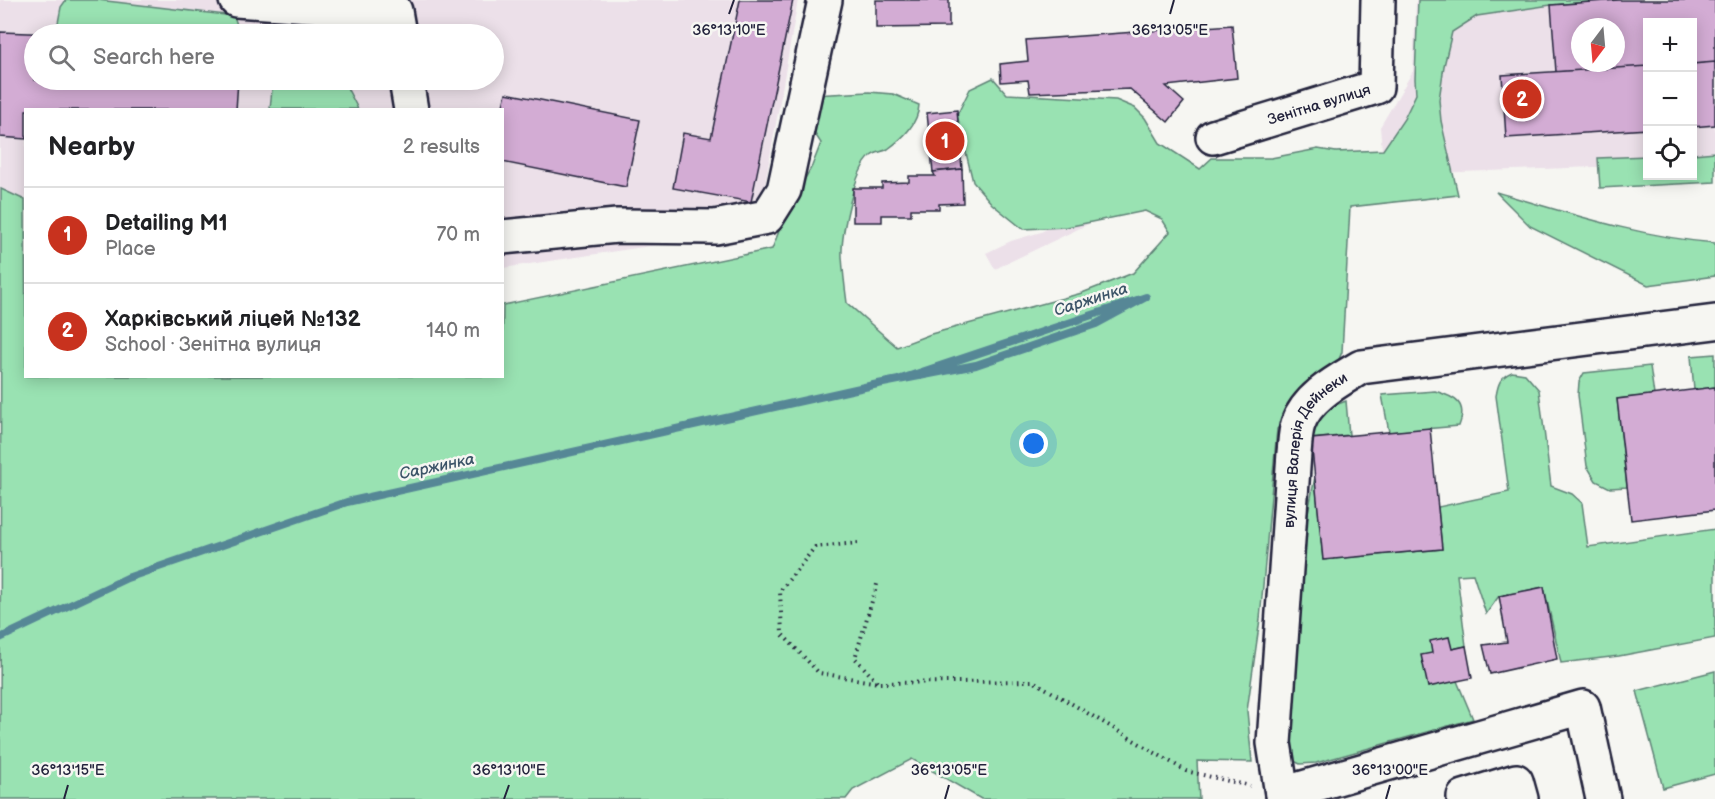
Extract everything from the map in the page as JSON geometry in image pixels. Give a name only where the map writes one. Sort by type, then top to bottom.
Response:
[{"type":"street","points":[[237,0],[395,11],[397,24]]},
{"type":"street","points":[[504,237],[617,226],[716,228],[767,217],[784,190],[825,0]]},
{"type":"street","name":"Зенітна вулиця","points":[[1213,137],[1377,87],[1378,0]]},
{"type":"street","points":[[408,90],[411,108]]},
{"type":"street","name":"вулиця Валерія Дейнеки","points":[[1283,797],[1274,743],[1294,453],[1298,424],[1306,409],[1328,386],[1361,367],[1715,322]]},
{"type":"street","points":[[1283,797],[1583,707],[1603,799]]},
{"type":"street","points":[[1464,799],[1464,797],[1516,781],[1521,799]]},
{"type":"path","points":[[858,543],[815,547],[780,591],[782,634],[819,673],[878,683],[1033,681],[1185,771],[1283,797]]},
{"type":"path","points":[[878,581],[855,658],[878,683]]},
{"type":"shaded area","points":[[0,0],[798,0],[757,230],[504,268],[504,108],[24,108],[24,339],[0,342]]},
{"type":"shaded area","points":[[1416,0],[1715,0],[1715,163],[1697,164],[1697,18],[1643,18],[1643,165],[1384,175],[1380,127],[1413,71]]},
{"type":"shaded area","points":[[1095,204],[1105,216],[995,269],[986,253],[1011,241],[1041,232]]},
{"type":"green space","points":[[66,0],[98,0],[234,16],[237,24],[59,24],[61,7]]},
{"type":"green space","points":[[1418,0],[1618,0],[1551,5],[1477,16],[1452,32],[1439,100],[1441,121],[1458,195],[1350,207],[1342,352],[1336,366],[1277,429],[1260,619],[1247,711],[1252,762],[1197,761],[1199,799],[981,799],[912,759],[853,790],[846,799],[0,799],[1,189],[24,200],[24,378],[504,378],[504,305],[772,249],[786,213],[812,166],[821,143],[811,128],[813,95],[869,92],[893,94],[919,105],[913,124],[904,135],[888,149],[871,156],[859,174],[850,204],[842,247],[847,303],[897,347],[931,334],[1082,293],[1133,273],[1170,232],[1162,219],[1145,211],[1067,227],[1023,229],[992,204],[973,182],[957,115],[970,89],[993,78],[1007,94],[1116,100],[1135,108],[1145,118],[1160,143],[1200,169],[1212,158],[1271,158],[1318,149],[1336,152],[1383,150],[1404,119],[1416,94]]},
{"type":"green space","points":[[272,90],[348,90],[357,108],[270,108]]},
{"type":"green space","points":[[1715,152],[1715,182],[1600,188],[1598,158],[1643,156],[1643,180],[1697,180],[1697,154]]},
{"type":"green space","points":[[1496,192],[1632,230],[1715,243],[1715,276],[1648,285],[1530,226]]},
{"type":"green space","points":[[1715,354],[1715,387],[1694,390],[1691,356]]},
{"type":"green space","points":[[1650,366],[1654,395],[1617,399],[1627,487],[1610,488],[1596,481],[1587,466],[1578,395],[1579,382],[1584,373]]},
{"type":"green space","points":[[1512,372],[1525,374],[1539,390],[1551,486],[1572,494],[1582,503],[1588,547],[1715,529],[1715,638],[1619,656],[1561,663],[1544,587],[1499,596],[1486,614],[1473,574],[1457,575],[1466,646],[1452,649],[1457,681],[1473,719],[1316,763],[1300,764],[1290,759],[1297,568],[1315,477],[1323,560],[1442,549],[1438,507],[1509,492],[1496,396],[1500,381]]},
{"type":"green space","points":[[1435,391],[1454,399],[1461,406],[1459,426],[1389,432],[1382,395]]},
{"type":"green space","points":[[1346,401],[1349,435],[1311,439],[1311,432],[1321,414]]},
{"type":"green space","points":[[1715,671],[1715,774],[1663,788],[1637,691]]},
{"type":"building","points":[[740,0],[793,0],[751,202],[673,188],[683,133],[711,138]]},
{"type":"building","points":[[876,0],[949,0],[949,27],[876,28]]},
{"type":"building","points":[[1618,0],[1715,0],[1715,63],[1697,64],[1697,18],[1643,18],[1643,67],[1625,68],[1625,18],[1571,18],[1571,71],[1556,72],[1551,5]]},
{"type":"building","points":[[1232,25],[1237,78],[1166,86],[1184,102],[1168,122],[1130,89],[1030,93],[1028,80],[1001,82],[1000,64],[1028,61],[1026,40]]},
{"type":"building","points":[[0,32],[24,33],[24,90],[237,90],[236,108],[24,108],[24,139],[0,137]]},
{"type":"building","points":[[1715,62],[1715,125],[1697,127],[1697,64]]},
{"type":"building","points":[[1643,66],[1643,129],[1506,138],[1502,75],[1571,71],[1625,72],[1625,67]]},
{"type":"building","points":[[506,93],[640,120],[626,187],[504,162],[502,108]]},
{"type":"building","points":[[957,110],[962,169],[933,172],[927,113]]},
{"type":"building","points":[[962,169],[963,203],[939,204],[939,209],[911,209],[911,215],[882,215],[882,222],[853,222],[853,188],[882,188],[882,183],[909,182],[909,176],[935,176],[933,172]]},
{"type":"building","points":[[1715,387],[1715,510],[1631,520],[1617,399]]},
{"type":"building","points":[[1430,428],[1442,549],[1323,560],[1311,439]]},
{"type":"building","points":[[1544,587],[1557,659],[1490,674],[1483,645],[1507,642],[1499,596]]},
{"type":"building","points":[[1449,637],[1452,649],[1466,646],[1472,678],[1428,687],[1421,655],[1432,653],[1430,641]]},
{"type":"waterway","name":"Саржинка","points":[[0,638],[127,578],[347,502],[878,384],[976,365],[1096,324],[1146,297],[898,380]]},
{"type":"place","name":"Харківський ліцей №132","points":[[1522,99]]},
{"type":"place","name":"Detailing M1","points":[[945,141]]}]
